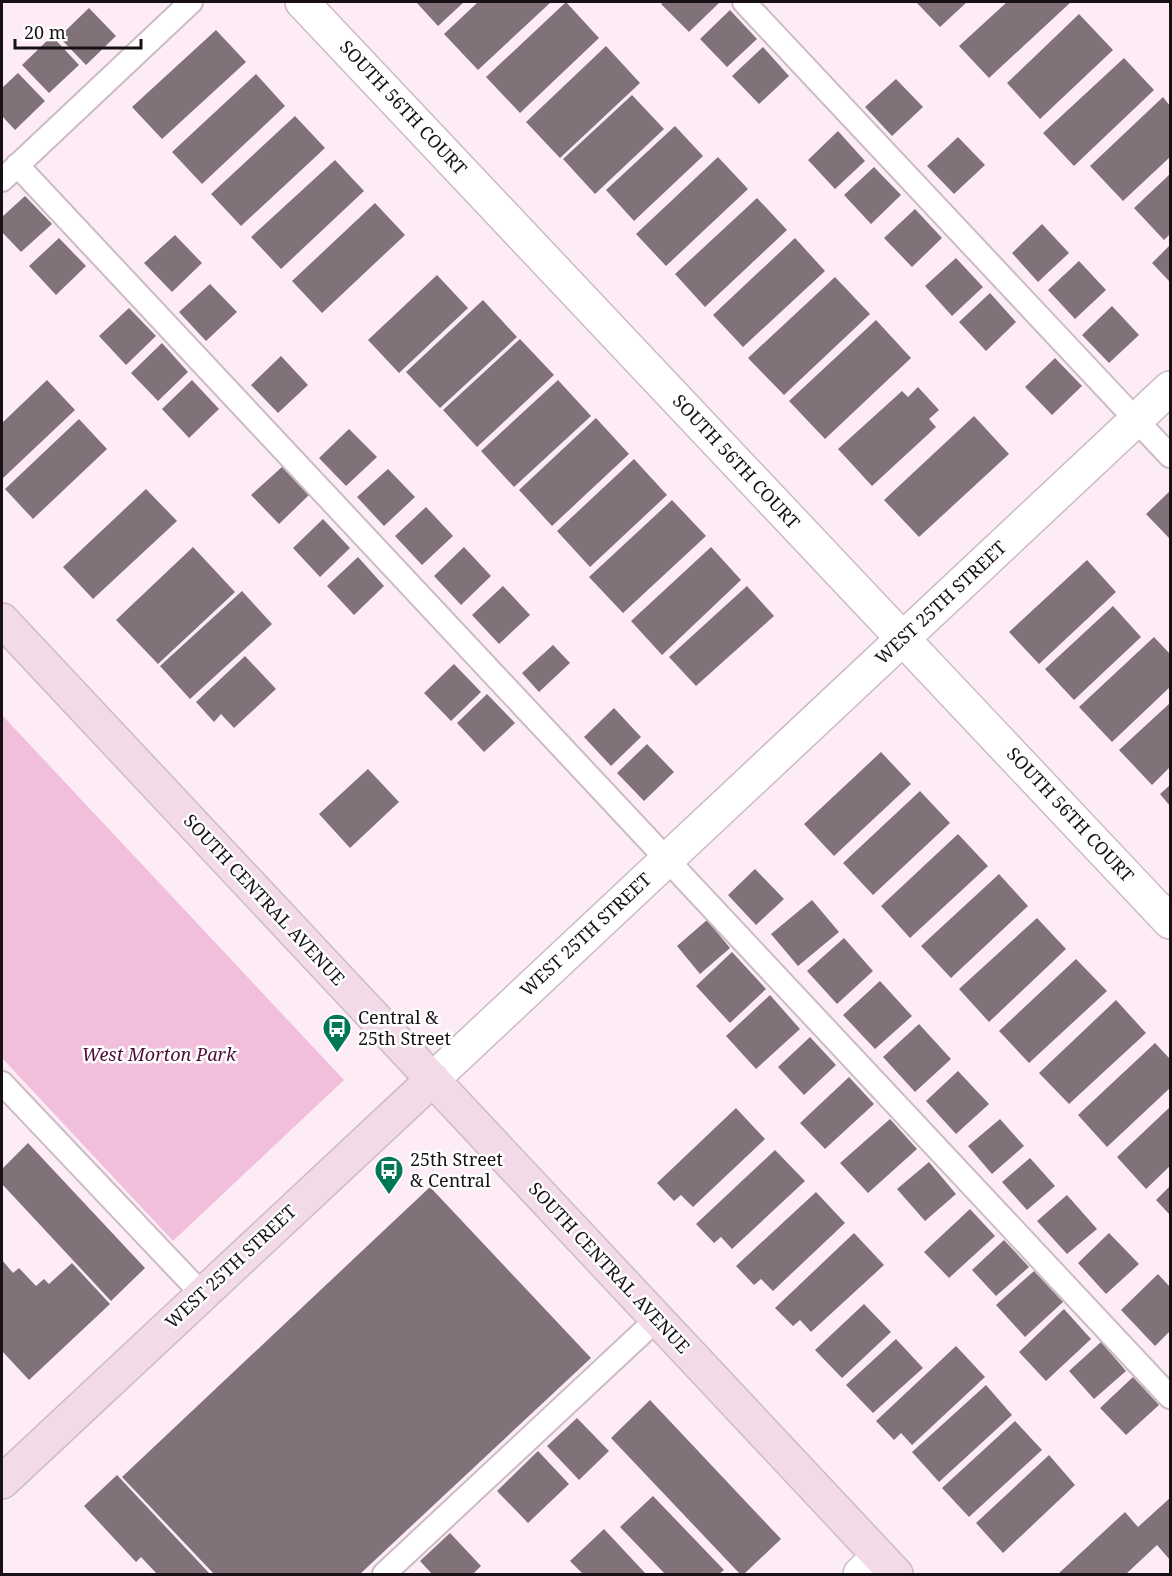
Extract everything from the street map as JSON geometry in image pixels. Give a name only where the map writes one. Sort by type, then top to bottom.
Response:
[{"type":"street","name":"SOUTH 56TH COURT","points":[[302,2],[1170,922]]},
{"type":"street","name":"WEST 25TH STREET","points":[[2,1482],[1170,388]]},
{"type":"street","name":"SOUTH CENTRAL AVENUE","points":[[2,620],[657,1319],[878,1568]]},
{"type":"lane","points":[[191,2],[9,172],[668,859],[1170,1397]]},
{"type":"lane","points":[[744,2],[1170,456]]},
{"type":"lane","points":[[2,1083],[202,1294]]},
{"type":"lane","points":[[384,1575],[657,1319]]},
{"type":"green space","name":"West Morton Park","points":[[2,715],[344,1080],[173,1241],[2,1058]]},
{"type":"building","points":[[416,2],[464,2],[438,26]]},
{"type":"building","points":[[478,2],[551,2],[478,70],[444,34]]},
{"type":"building","points":[[566,2],[599,38],[520,113],[486,77]]},
{"type":"building","points":[[664,2],[719,3],[689,32],[661,4]]},
{"type":"building","points":[[916,2],[967,2],[940,27]]},
{"type":"building","points":[[1007,2],[1071,2],[989,78],[959,46]]},
{"type":"building","points":[[89,8],[116,36],[86,65],[59,37]]},
{"type":"building","points":[[730,10],[757,39],[727,67],[700,39]]},
{"type":"building","points":[[1079,14],[1113,50],[1040,119],[1007,83]]},
{"type":"building","points":[[216,30],[246,62],[162,139],[132,107]]},
{"type":"building","points":[[52,36],[79,65],[49,93],[22,65]]},
{"type":"building","points":[[606,46],[640,83],[560,158],[526,122]]},
{"type":"building","points":[[763,47],[789,76],[759,104],[732,76]]},
{"type":"building","points":[[1124,58],[1154,90],[1074,166],[1043,133]]},
{"type":"building","points":[[18,73],[45,101],[15,130],[2,116],[2,88]]},
{"type":"building","points":[[256,74],[285,106],[202,184],[172,152]]},
{"type":"building","points":[[896,79],[923,107],[892,136],[865,107]]},
{"type":"building","points":[[632,95],[664,129],[595,194],[563,159]]},
{"type":"building","points":[[1163,97],[1170,106],[1170,157],[1123,201],[1090,166]]},
{"type":"building","points":[[295,116],[325,148],[241,226],[211,194]]},
{"type":"building","points":[[675,126],[703,156],[634,221],[606,190]]},
{"type":"building","points":[[838,131],[865,161],[835,189],[808,160]]},
{"type":"building","points":[[958,137],[985,165],[954,194],[927,166]]},
{"type":"building","points":[[718,157],[748,189],[666,266],[636,234]]},
{"type":"building","points":[[335,160],[364,191],[281,269],[251,237]]},
{"type":"building","points":[[874,167],[901,195],[871,224],[844,195]]},
{"type":"building","points":[[1170,174],[1170,234],[1164,240],[1134,208]]},
{"type":"building","points":[[25,196],[52,224],[21,252],[2,232],[2,217]]},
{"type":"building","points":[[757,198],[787,230],[705,307],[675,274]]},
{"type":"building","points":[[375,203],[405,235],[322,313],[292,281]]},
{"type":"building","points":[[915,209],[942,238],[912,267],[884,238]]},
{"type":"building","points":[[1042,224],[1069,253],[1038,282],[1012,253]]},
{"type":"building","points":[[175,235],[202,263],[172,292],[144,263]]},
{"type":"building","points":[[59,238],[86,266],[56,295],[29,266]]},
{"type":"building","points":[[795,238],[825,271],[743,347],[713,315]]},
{"type":"building","points":[[1170,245],[1170,282],[1152,263]]},
{"type":"building","points":[[956,258],[983,287],[952,316],[925,286]]},
{"type":"building","points":[[1079,261],[1106,290],[1075,319],[1048,290]]},
{"type":"building","points":[[437,275],[468,308],[399,373],[368,340]]},
{"type":"building","points":[[835,277],[870,314],[784,395],[748,358]]},
{"type":"building","points":[[210,284],[237,312],[206,341],[179,312]]},
{"type":"building","points":[[990,293],[1016,322],[986,351],[959,322]]},
{"type":"building","points":[[483,300],[517,337],[440,408],[406,372]]},
{"type":"building","points":[[1112,306],[1139,335],[1109,363],[1082,335]]},
{"type":"building","points":[[129,308],[156,336],[126,365],[99,336]]},
{"type":"building","points":[[876,320],[911,358],[825,439],[789,401]]},
{"type":"building","points":[[520,339],[554,375],[477,447],[443,410]]},
{"type":"building","points":[[162,343],[188,372],[158,401],[131,373]]},
{"type":"building","points":[[281,356],[308,385],[278,413],[251,385]]},
{"type":"building","points":[[1055,358],[1082,386],[1052,415],[1025,387]]},
{"type":"building","points":[[47,380],[75,410],[2,479],[2,423]]},
{"type":"building","points":[[192,380],[219,409],[189,438],[162,409]]},
{"type":"building","points":[[558,380],[591,416],[514,487],[481,451]]},
{"type":"building","points":[[918,387],[939,410],[929,419],[936,427],[872,486],[838,449],[902,391],[908,397]]},
{"type":"building","points":[[974,416],[1009,454],[919,537],[884,500]]},
{"type":"building","points":[[596,418],[629,454],[552,526],[519,490]]},
{"type":"building","points":[[79,419],[107,449],[33,519],[5,489]]},
{"type":"building","points":[[349,429],[377,457],[346,486],[319,458]]},
{"type":"building","points":[[634,459],[667,495],[590,567],[557,531]]},
{"type":"building","points":[[282,467],[309,495],[279,524],[251,495]]},
{"type":"building","points":[[388,469],[415,497],[384,526],[357,497]]},
{"type":"building","points":[[146,489],[177,521],[93,599],[63,567]]},
{"type":"building","points":[[1170,491],[1170,539],[1146,514]]},
{"type":"building","points":[[672,500],[706,536],[623,613],[589,577]]},
{"type":"building","points":[[426,507],[453,536],[422,565],[395,536]]},
{"type":"building","points":[[323,519],[350,548],[320,577],[293,548]]},
{"type":"building","points":[[193,547],[235,592],[158,664],[116,620]]},
{"type":"building","points":[[464,547],[491,576],[461,605],[434,576]]},
{"type":"building","points":[[711,547],[741,580],[662,655],[631,621]]},
{"type":"building","points":[[358,557],[384,586],[354,615],[327,586]]},
{"type":"building","points":[[1087,560],[1116,592],[1039,664],[1009,632]]},
{"type":"building","points":[[503,586],[530,615],[499,644],[472,615]]},
{"type":"building","points":[[747,586],[774,616],[696,686],[669,657]]},
{"type":"building","points":[[242,591],[272,624],[190,699],[160,666]]},
{"type":"building","points":[[1113,606],[1141,637],[1074,700],[1045,669]]},
{"type":"building","points":[[1154,637],[1170,654],[1170,687],[1112,742],[1079,707]]},
{"type":"building","points":[[553,645],[570,663],[539,692],[522,673]]},
{"type":"building","points":[[245,656],[276,689],[234,728],[221,714],[214,722],[196,702]]},
{"type":"building","points":[[454,664],[481,692],[451,721],[424,693]]},
{"type":"building","points":[[487,694],[515,723],[484,752],[457,723]]},
{"type":"building","points":[[1170,703],[1170,767],[1152,785],[1119,750]]},
{"type":"building","points":[[614,708],[641,737],[611,766],[584,737]]},
{"type":"building","points":[[647,744],[674,772],[644,801],[617,773]]},
{"type":"building","points":[[881,752],[911,784],[834,856],[804,824]]},
{"type":"building","points":[[368,769],[399,802],[350,848],[319,814]]},
{"type":"building","points":[[1170,785],[1170,806],[1160,794]]},
{"type":"building","points":[[920,791],[950,823],[873,895],[843,863]]},
{"type":"building","points":[[958,834],[988,866],[910,938],[881,906]]},
{"type":"building","points":[[755,869],[784,899],[756,925],[728,895]]},
{"type":"building","points":[[999,874],[1028,906],[951,978],[921,946]]},
{"type":"building","points":[[812,900],[839,932],[798,966],[771,934]]},
{"type":"building","points":[[1037,918],[1066,949],[989,1022],[959,989]]},
{"type":"building","points":[[707,920],[730,948],[700,974],[677,946]]},
{"type":"building","points":[[844,938],[873,971],[837,1004],[807,971]]},
{"type":"building","points":[[732,952],[766,989],[730,1023],[696,986]]},
{"type":"building","points":[[1076,959],[1107,991],[1029,1063],[999,1031]]},
{"type":"building","points":[[880,981],[912,1016],[875,1049],[843,1015]]},
{"type":"building","points":[[770,995],[800,1029],[756,1069],[726,1036]]},
{"type":"building","points":[[1116,1000],[1146,1033],[1069,1104],[1039,1073]]},
{"type":"building","points":[[919,1024],[951,1059],[915,1092],[883,1057]]},
{"type":"building","points":[[810,1037],[836,1065],[804,1095],[778,1067]]},
{"type":"building","points":[[1155,1043],[1170,1059],[1170,1088],[1107,1147],[1078,1115]]},
{"type":"building","points":[[958,1071],[989,1104],[956,1134],[926,1101]]},
{"type":"building","points":[[849,1077],[874,1104],[825,1149],[800,1123]]},
{"type":"building","points":[[1170,1107],[1170,1166],[1146,1189],[1117,1157]]},
{"type":"building","points":[[736,1108],[765,1139],[693,1207],[681,1195],[674,1201],[657,1183]]},
{"type":"building","points":[[890,1119],[917,1149],[868,1193],[840,1163]]},
{"type":"building","points":[[1000,1119],[1024,1146],[992,1174],[968,1146]]},
{"type":"building","points":[[28,1143],[145,1268],[111,1301],[2,1184],[2,1169]]},
{"type":"building","points":[[775,1150],[805,1181],[732,1249],[721,1237],[714,1243],[696,1224]]},
{"type":"building","points":[[1030,1158],[1055,1186],[1027,1210],[1002,1182]]},
{"type":"building","points":[[929,1162],[956,1194],[925,1221],[897,1189]]},
{"type":"building","points":[[1170,1186],[1170,1215],[1156,1200]]},
{"type":"building","points":[[430,1187],[591,1358],[360,1574],[214,1574],[122,1477]]},
{"type":"building","points":[[816,1192],[845,1223],[773,1291],[761,1279],[754,1285],[736,1266]]},
{"type":"building","points":[[1067,1195],[1097,1229],[1067,1254],[1037,1221]]},
{"type":"building","points":[[970,1209],[995,1236],[949,1278],[924,1252]]},
{"type":"building","points":[[854,1233],[884,1265],[811,1332],[800,1320],[793,1326],[775,1308]]},
{"type":"building","points":[[1109,1233],[1139,1264],[1106,1294],[1078,1263]]},
{"type":"building","points":[[1004,1240],[1029,1267],[996,1296],[972,1270]]},
{"type":"building","points":[[2,1260],[13,1273],[19,1268],[36,1286],[44,1279],[49,1284],[72,1263],[110,1304],[29,1380],[2,1351]]},
{"type":"building","points":[[1034,1271],[1063,1302],[1025,1337],[996,1305]]},
{"type":"building","points":[[1158,1274],[1170,1287],[1170,1331],[1155,1346],[1121,1310]]},
{"type":"building","points":[[864,1304],[891,1332],[842,1378],[815,1350]]},
{"type":"building","points":[[1064,1309],[1091,1339],[1046,1381],[1019,1352]]},
{"type":"building","points":[[896,1339],[923,1368],[873,1413],[846,1385]]},
{"type":"building","points":[[1101,1342],[1126,1371],[1094,1399],[1069,1371]]},
{"type":"building","points":[[956,1346],[985,1377],[912,1445],[901,1433],[894,1440],[876,1421]]},
{"type":"building","points":[[1133,1377],[1159,1405],[1126,1435],[1100,1408]]},
{"type":"building","points":[[986,1385],[1012,1415],[939,1482],[912,1452]]},
{"type":"building","points":[[650,1400],[781,1539],[744,1574],[740,1574],[611,1438]]},
{"type":"building","points":[[577,1418],[609,1451],[579,1480],[547,1446]]},
{"type":"building","points":[[1015,1421],[1042,1450],[969,1517],[942,1488]]},
{"type":"building","points":[[538,1451],[569,1484],[528,1523],[497,1491]]},
{"type":"building","points":[[1049,1455],[1075,1485],[1003,1553],[976,1523]]},
{"type":"building","points":[[117,1475],[209,1573],[157,1574],[141,1557],[136,1562],[84,1506]]},
{"type":"building","points":[[653,1496],[724,1570],[719,1574],[665,1574],[620,1527]]},
{"type":"building","points":[[1170,1498],[1170,1560],[1157,1545],[1126,1574],[1058,1574],[1125,1512],[1138,1527]]},
{"type":"building","points":[[604,1529],[646,1574],[583,1574],[570,1561]]},
{"type":"building","points":[[450,1533],[481,1566],[473,1574],[432,1574],[420,1561]]},
{"type":"place","name":"Central & 25th Street","points":[[337,1054]]},
{"type":"place","name":"25th Street & Central","points":[[389,1196]]}]
